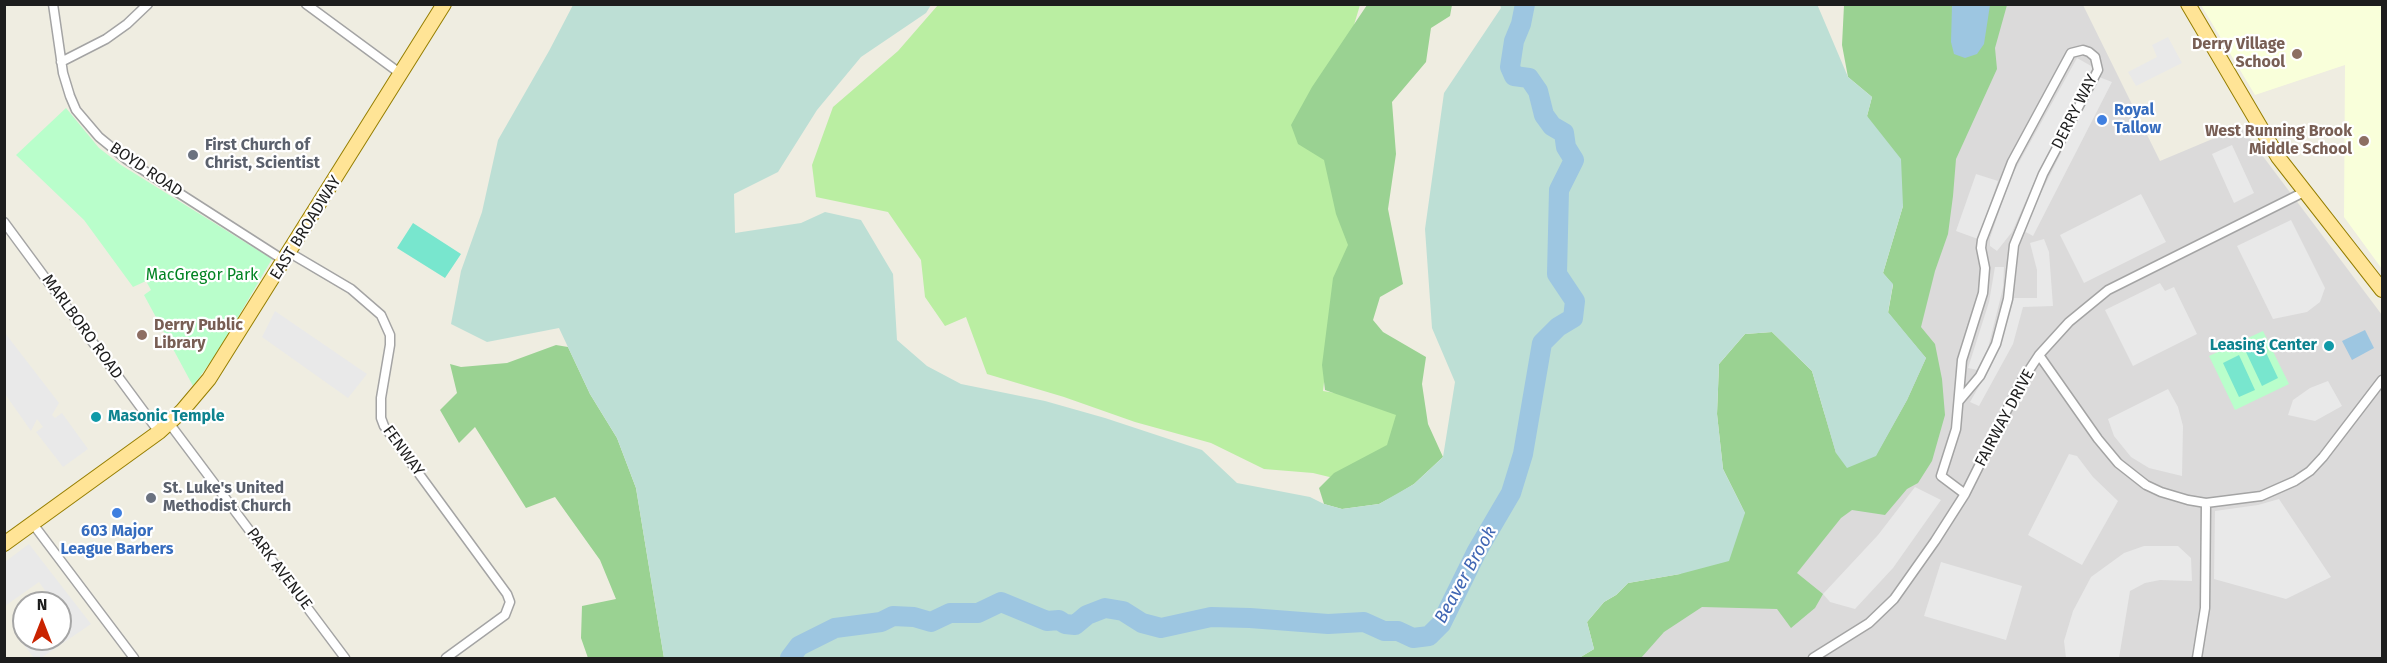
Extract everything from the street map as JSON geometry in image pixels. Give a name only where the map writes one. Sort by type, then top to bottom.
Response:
[{"type":"main road","name":"EAST BROADWAY","points":[[4,544],[164,428],[216,371],[444,4]]},
{"type":"main road","points":[[2188,4],[2252,115],[2304,192],[2382,290]]},
{"type":"street","name":"BOYD ROAD","points":[[53,4],[61,62],[76,110],[105,142],[126,159],[287,257]]},
{"type":"street","points":[[61,62],[106,39],[127,24],[148,4]]},
{"type":"street","points":[[306,4],[401,74]]},
{"type":"street","name":"DERRY WAY","points":[[1959,401],[1980,376],[1996,344],[2007,299],[2014,245],[2043,174],[2098,70],[2096,57],[2090,52],[2083,50],[2071,53],[2012,162],[1982,240],[1985,268],[1983,293],[1962,360],[1956,429],[1941,476],[1965,494]]},
{"type":"street","name":"FAIRWAY DRIVE","points":[[1813,658],[1869,623],[1894,598],[1965,494],[2011,400],[2039,355],[2069,322],[2108,291],[2241,226],[2304,192]]},
{"type":"street","name":"MARLBORO ROAD","points":[[4,222],[164,428]]},
{"type":"street","name":"FENWAY","points":[[287,257],[351,289],[381,315],[390,335],[381,398],[381,418],[384,426],[459,526],[503,588],[510,602],[499,621],[446,658]]},
{"type":"street","points":[[2039,355],[2098,440],[2118,463],[2161,492],[2206,503],[2261,496],[2295,481],[2310,471],[2323,458],[2382,380]]},
{"type":"street","name":"PARK AVENUE","points":[[164,428],[345,658]]},
{"type":"street","points":[[2197,658],[2205,608],[2206,503]]},
{"type":"street","points":[[33,524],[134,658]]},
{"type":"shaded area","points":[[1817,4],[1848,77],[1872,97],[1867,116],[1901,159],[1903,206],[1883,273],[1893,284],[1888,312],[1926,358],[1907,400],[1876,456],[1847,468],[1836,453],[1812,371],[1772,332],[1745,334],[1719,364],[1717,414],[1723,469],[1745,513],[1729,561],[1680,574],[1628,583],[1616,595],[1604,602],[1587,622],[1594,649],[1579,658],[664,658],[636,488],[617,438],[590,394],[559,328],[487,342],[451,324],[461,271],[482,212],[498,140],[573,5],[931,5],[926,13],[861,57],[817,110],[778,172],[734,194],[735,233],[801,223],[825,212],[861,220],[893,274],[897,340],[927,366],[961,384],[1045,401],[1202,450],[1237,483],[1310,497],[1342,509],[1379,504],[1414,484],[1443,457],[1455,382],[1432,328],[1425,229],[1444,93],[1501,8],[1500,5]]},
{"type":"shaded area","points":[[1952,5],[1990,5],[1984,44],[1977,54],[1965,58],[1954,54],[1951,42]]},
{"type":"shaded area","points":[[2002,5],[2083,5],[2160,161],[2241,127],[2382,315],[2382,658],[1608,658],[1906,322]]},
{"type":"shaded area","name":"Derry Village School","points":[[2201,5],[2382,5],[2382,269],[2344,217],[2345,65],[2255,95]]},
{"type":"shaded area","points":[[2168,37],[2182,63],[2136,86],[2128,72],[2157,57],[2152,45]]},
{"type":"shaded area","points":[[2077,58],[2093,67],[2040,169],[2012,232],[1997,251],[1990,246],[1990,238],[2011,177]]},
{"type":"shaded area","points":[[2099,77],[2112,82],[2033,236],[2024,231]]},
{"type":"shaded area","points":[[2232,145],[2254,193],[2234,203],[2212,154]]},
{"type":"shaded area","points":[[1976,174],[1998,181],[1978,239],[1956,231]]},
{"type":"shaded area","points":[[2141,194],[2166,242],[2084,283],[2060,235]]},
{"type":"shaded area","points":[[2291,220],[2325,288],[2320,302],[2307,312],[2273,319],[2237,246]]},
{"type":"shaded area","points":[[413,223],[461,254],[445,278],[397,248]]},
{"type":"shaded area","points":[[2044,239],[2049,252],[2053,306],[2023,307],[2013,344],[1979,406],[1970,402],[2001,343],[2014,298],[2037,298],[2037,270],[2030,243]]},
{"type":"shaded area","points":[[1995,267],[2004,267],[2003,288],[1987,352],[1978,370],[1968,368],[1989,302]]},
{"type":"shaded area","points":[[2160,283],[2165,291],[2174,287],[2197,334],[2133,366],[2105,310]]},
{"type":"shaded area","points":[[275,311],[367,374],[348,398],[262,337]]},
{"type":"shaded area","points":[[2365,330],[2374,348],[2352,360],[2342,341]]},
{"type":"shaded area","points":[[5,333],[59,403],[52,415],[55,418],[62,413],[88,449],[63,467],[36,432],[43,427],[37,419],[31,431],[5,394]]},
{"type":"shaded area","points":[[2262,344],[2278,378],[2262,386],[2246,352]]},
{"type":"shaded area","points":[[2239,355],[2255,390],[2239,397],[2223,363]]},
{"type":"shaded area","points":[[2328,381],[2342,406],[2315,421],[2288,415],[2293,400],[2310,388]]},
{"type":"shaded area","points":[[2168,389],[2178,407],[2183,426],[2182,476],[2149,468],[2131,457],[2114,436],[2108,419]]},
{"type":"shaded area","points":[[2069,454],[2077,456],[2093,477],[2118,501],[2082,565],[2028,535]]},
{"type":"shaded area","points":[[1915,487],[1941,500],[1893,568],[1855,609],[1830,602],[1823,594],[1878,535]]},
{"type":"shaded area","points":[[2279,499],[2331,577],[2286,599],[2214,579],[2215,511],[2258,505]]},
{"type":"shaded area","points":[[29,544],[65,591],[45,591],[39,582],[26,591],[12,591],[12,601],[5,606],[5,562]]},
{"type":"shaded area","points":[[2144,546],[2178,546],[2191,558],[2192,581],[2160,580],[2145,583],[2130,591],[2119,658],[2066,658],[2064,641],[2073,611],[2091,577],[2124,553]]},
{"type":"shaded area","points":[[1941,562],[2022,586],[2006,640],[1924,616]]},
{"type":"shaded area","points":[[72,599],[91,624],[72,637]]},
{"type":"shaded area","points":[[29,651],[51,651],[41,658],[34,658]]},
{"type":"green space","points":[[938,5],[1360,5],[1327,115],[1381,233],[1330,331],[1323,391],[1405,404],[1419,422],[1350,482],[1313,473],[1264,469],[1211,443],[1135,422],[1064,397],[987,374],[966,317],[945,326],[925,297],[921,260],[888,212],[816,197],[812,165],[833,107],[898,51]]},
{"type":"green space","points":[[1367,5],[1452,5],[1450,16],[1431,28],[1426,62],[1392,102],[1396,154],[1388,209],[1403,284],[1380,297],[1373,320],[1383,332],[1426,357],[1422,384],[1428,424],[1443,457],[1414,484],[1379,504],[1342,509],[1324,504],[1319,488],[1334,473],[1387,445],[1396,415],[1325,390],[1322,365],[1333,278],[1348,245],[1336,214],[1324,160],[1298,144],[1291,125],[1312,87]]},
{"type":"green space","points":[[1844,5],[2007,5],[1995,48],[1997,69],[1956,159],[1948,234],[1935,271],[1921,327],[1935,344],[1942,379],[1945,415],[1932,461],[1918,483],[1907,489],[1885,515],[1852,510],[1841,518],[1797,573],[1823,594],[1815,608],[1791,628],[1777,609],[1702,607],[1664,632],[1641,658],[1579,658],[1594,649],[1587,622],[1604,602],[1616,595],[1628,583],[1680,574],[1745,513],[1723,469],[1717,414],[1719,364],[1745,334],[1772,332],[1812,371],[1836,453],[1876,455],[1907,400],[1926,358],[1888,313],[1893,285],[1883,273],[1903,206],[1867,116],[1872,97],[1848,77],[1842,45]]},
{"type":"green space","name":"MacGregor Park","points":[[66,108],[99,148],[121,165],[272,259],[217,353],[193,386],[144,295],[151,290],[146,281],[133,287],[84,220],[16,155]]},
{"type":"green space","points":[[2263,331],[2289,384],[2235,410],[2209,356]]},
{"type":"green space","points":[[556,345],[568,347],[590,394],[617,438],[636,488],[664,658],[588,658],[581,638],[582,606],[616,599],[600,560],[555,497],[526,508],[475,427],[459,443],[440,410],[457,393],[450,364],[461,367],[507,363]]},
{"type":"waterway","name":"Beaver Brook","points":[[790,658],[799,646],[835,628],[881,622],[893,616],[914,617],[931,622],[950,613],[978,613],[1001,602],[1047,621],[1059,620],[1065,624],[1075,625],[1087,615],[1105,608],[1123,611],[1142,623],[1161,628],[1211,617],[1250,618],[1328,624],[1364,622],[1384,631],[1398,631],[1413,638],[1429,636],[1441,624],[1477,551],[1511,493],[1523,454],[1542,343],[1558,327],[1573,318],[1575,301],[1557,274],[1559,190],[1574,160],[1566,147],[1564,133],[1552,126],[1544,115],[1538,91],[1529,78],[1514,76],[1510,67],[1514,41],[1521,24],[1525,4]]},
{"type":"place","name":"Derry Village School","points":[[2297,54]]},
{"type":"place","name":"Royal Tallow","points":[[2102,120]]},
{"type":"place","name":"West Running Brook Middle School","points":[[2364,141]]},
{"type":"place","name":"First Church of Christ, Scientist","points":[[193,155]]},
{"type":"place","name":"Derry Public Library","points":[[142,335]]},
{"type":"place","name":"Leasing Center","points":[[2329,346]]},
{"type":"place","name":"Masonic Temple","points":[[96,417]]},
{"type":"place","name":"St. Luke's United Methodist Church","points":[[151,498]]},
{"type":"place","name":"603 Major League Barbers","points":[[117,513]]}]
